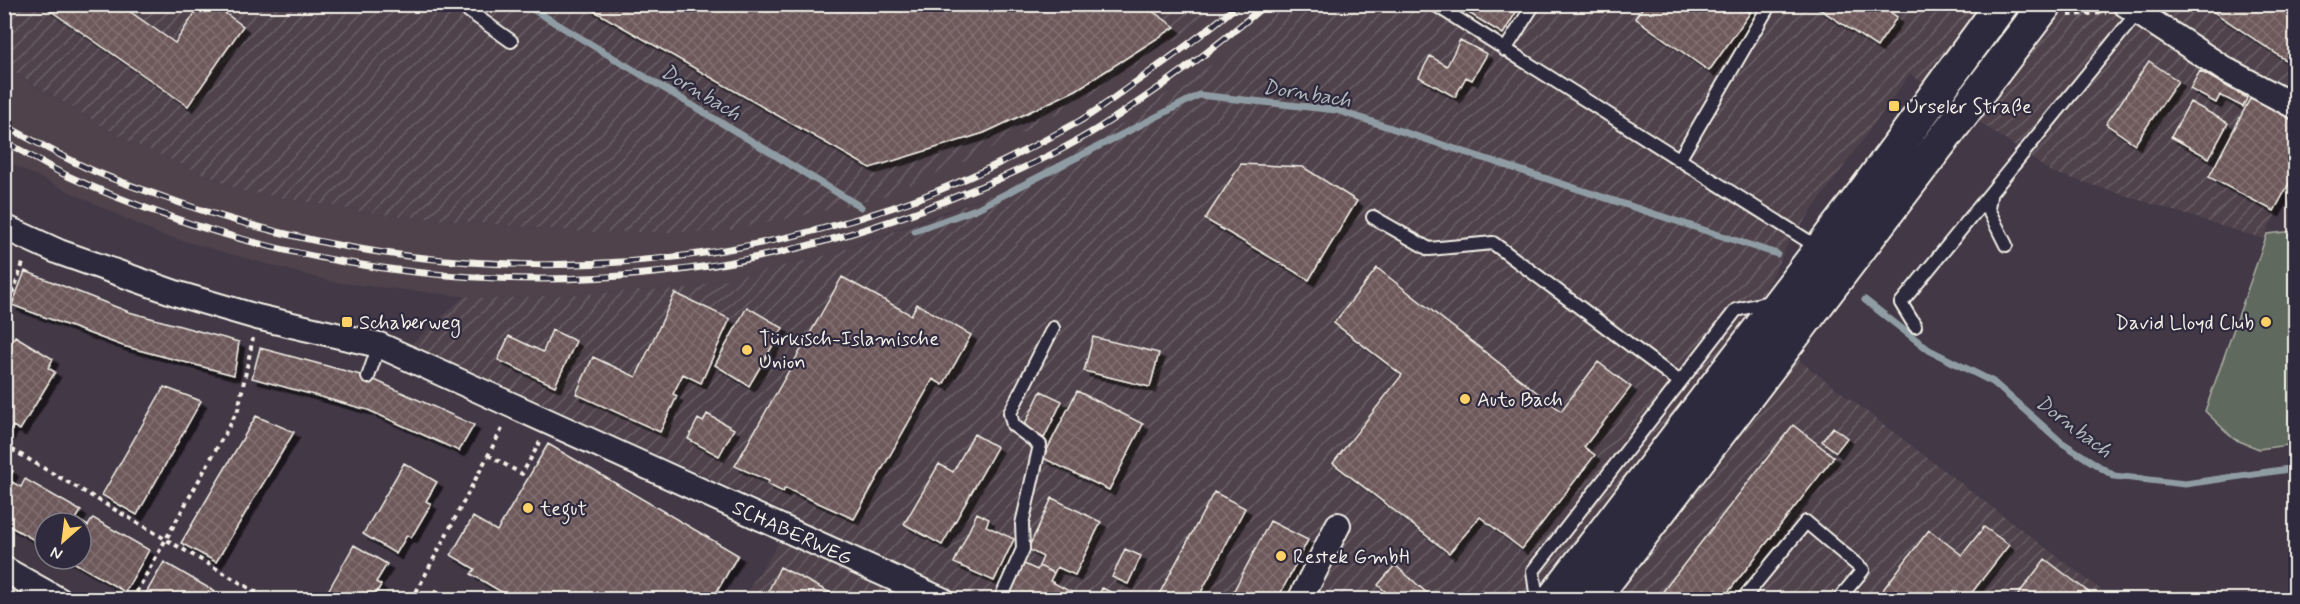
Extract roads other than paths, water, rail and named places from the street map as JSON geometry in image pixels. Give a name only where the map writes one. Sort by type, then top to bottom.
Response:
[{"type":"street","points":[[1552,600],[1783,299],[2002,4]]},
{"type":"street","points":[[1592,600],[2046,4]]},
{"type":"street","points":[[2134,8],[2226,70],[2295,107]]},
{"type":"street","name":"SCHABERWEG","points":[[4,227],[67,255],[178,294],[257,317],[378,345],[926,596]]},
{"type":"street","points":[[1300,600],[1338,525]]},
{"type":"street","points":[[4,569],[59,600]]},
{"type":"lane","points":[[459,4],[512,42]]},
{"type":"lane","points":[[1434,4],[1820,249]]},
{"type":"lane","points":[[1505,50],[1534,4]]},
{"type":"lane","points":[[1679,160],[1770,4]]},
{"type":"lane","points":[[1915,326],[1901,303],[1990,195],[2134,8]]},
{"type":"lane","points":[[1990,195],[1988,209],[2006,245]]},
{"type":"lane","points":[[1373,217],[1430,249],[1493,243],[1680,382]]},
{"type":"lane","points":[[1537,600],[1533,571],[1737,310],[1783,299]]},
{"type":"lane","points":[[1000,600],[1023,549],[1022,524],[1040,445],[1013,425],[1010,413],[1053,328]]},
{"type":"lane","points":[[368,377],[378,345]]},
{"type":"lane","points":[[1742,600],[1806,522],[1863,570],[1838,600]]},
{"type":"waterway","name":"Dornbach","points":[[524,4],[861,207]]},
{"type":"waterway","name":"Dornbach","points":[[915,231],[976,209],[1199,95],[1336,110],[1777,254]]},
{"type":"waterway","name":"Dornbach","points":[[1865,300],[1929,350],[1993,382],[2061,442],[2114,476],[2185,484],[2296,468]]},
{"type":"railway","points":[[4,125],[77,163],[129,185],[245,223],[336,245],[429,258],[522,264],[615,262],[708,252],[800,234],[891,208],[939,190],[1010,158],[1085,118],[1187,46],[1239,4]]},
{"type":"railway","points":[[4,141],[70,177],[174,218],[282,249],[391,269],[501,278],[611,276],[722,264],[830,240],[937,204],[1039,161],[1097,129],[1141,100],[1226,38],[1266,4]]},
{"type":"place","name":"Urseler Straße","points":[[1894,106]]},
{"type":"place","name":"Schaberweg","points":[[347,322]]},
{"type":"place","name":"David Lloyd Club","points":[[2266,322]]},
{"type":"place","name":"Türkisch-Islamische Union","points":[[747,350]]},
{"type":"place","name":"Auto Bach","points":[[1465,399]]},
{"type":"place","name":"tegut","points":[[528,508]]},
{"type":"place","name":"Restek GmbH","points":[[1281,556]]}]
